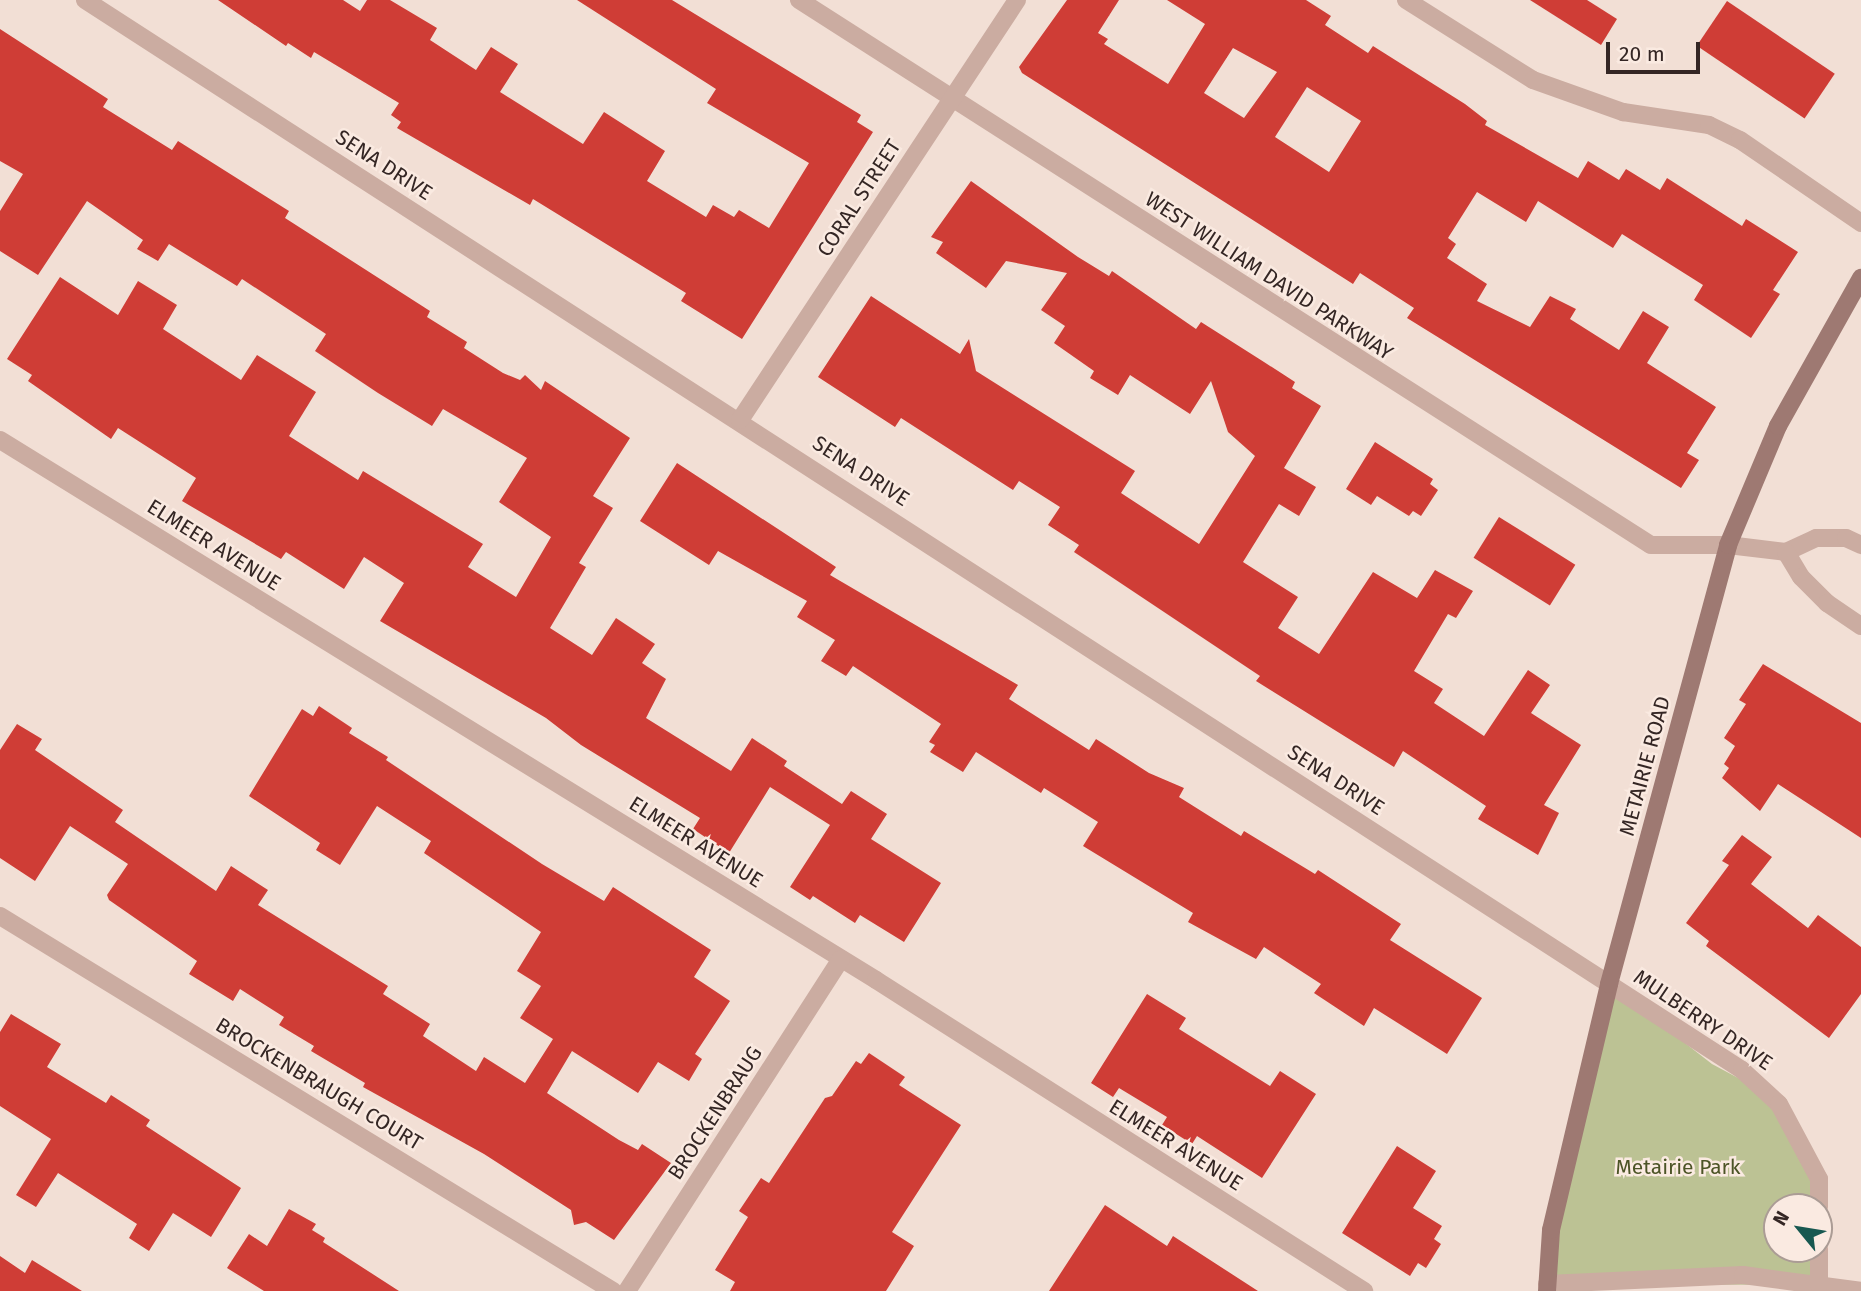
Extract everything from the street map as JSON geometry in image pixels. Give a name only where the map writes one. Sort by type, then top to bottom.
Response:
[{"type":"main road","name":"METAIRIE ROAD","points":[[1547,1287],[1551,1230],[1609,984],[1728,545],[1778,426],[1861,278]]},
{"type":"street","name":"SENA DRIVE","points":[[85,0],[740,420],[1609,984]]},
{"type":"street","name":"WEST WILLIAM DAVID PARKWAY","points":[[799,0],[1390,382],[1651,545],[1728,545],[1786,552]]},
{"type":"street","name":"CORAL STREET","points":[[740,420],[1017,0]]},
{"type":"street","points":[[1406,0],[1533,80],[1623,112],[1709,125],[1740,139],[1861,223]]},
{"type":"street","name":"ELMEER AVENUE","points":[[0,440],[841,959],[1364,1291]]},
{"type":"street","points":[[1861,545],[1846,538],[1816,538],[1786,552],[1801,577],[1827,603],[1861,626]]},
{"type":"street","name":"BROCKENBRAUGH COURT","points":[[0,916],[614,1291]]},
{"type":"street","name":"BROCKENBRAUG","points":[[628,1291],[841,959]]},
{"type":"street","name":"MULBERRY DRIVE","points":[[1609,984],[1742,1070],[1779,1104],[1819,1179],[1819,1193]]},
{"type":"street","points":[[1819,1263],[1819,1285]]},
{"type":"street","points":[[1547,1287],[1743,1275],[1861,1291]]},
{"type":"green space","name":"Metairie Park","points":[[1609,984],[1712,1064],[1768,1094],[1819,1179],[1819,1193],[1763,1193],[1763,1263],[1819,1263],[1819,1285],[1547,1284]]},
{"type":"building","points":[[218,0],[343,0],[360,11],[367,0],[390,0],[437,28],[430,40],[476,70],[491,47],[518,64],[500,92],[583,144],[604,112],[665,151],[647,181],[706,217],[713,205],[734,217],[739,210],[769,228],[809,163],[707,103],[716,89],[577,0],[672,0],[861,115],[857,122],[873,132],[742,339],[681,301],[686,293],[533,199],[530,205],[397,128],[401,122],[391,115],[399,103],[314,52],[311,58],[288,43],[286,46]]},
{"type":"building","points":[[1067,0],[1119,0],[1098,33],[1108,39],[1104,44],[1168,84],[1205,24],[1167,0],[1306,0],[1331,16],[1325,25],[1368,53],[1373,46],[1465,104],[1487,121],[1485,125],[1578,178],[1588,161],[1619,180],[1626,169],[1660,190],[1667,178],[1742,226],[1746,219],[1798,252],[1773,290],[1780,294],[1751,338],[1694,300],[1703,285],[1622,234],[1613,248],[1538,201],[1526,222],[1477,192],[1448,238],[1456,244],[1447,258],[1487,284],[1477,301],[1530,327],[1550,296],[1576,309],[1570,319],[1619,350],[1643,311],[1669,327],[1647,363],[1716,407],[1687,453],[1699,460],[1681,488],[1407,318],[1414,308],[1360,273],[1353,284],[1022,73],[1019,67]],"holes":[[[1233,48],[1277,72],[1244,118],[1204,93]],[[1307,87],[1361,121],[1329,172],[1275,137]]]},
{"type":"building","points":[[1530,0],[1587,0],[1617,19],[1601,45]]},
{"type":"building","points":[[1727,1],[1835,74],[1805,118],[1697,46]]},
{"type":"building","points":[[0,29],[108,99],[103,107],[172,150],[178,141],[289,211],[285,218],[430,311],[427,317],[467,342],[464,348],[503,373],[520,380],[525,375],[541,390],[545,381],[630,438],[593,496],[613,508],[579,563],[586,567],[550,628],[592,655],[616,618],[655,644],[642,663],[666,679],[646,718],[731,771],[752,738],[787,761],[784,766],[842,804],[851,791],[887,814],[871,839],[941,883],[904,942],[860,915],[855,923],[813,896],[810,900],[790,887],[830,825],[770,787],[729,853],[693,829],[700,818],[581,745],[546,718],[380,621],[404,583],[364,557],[344,589],[286,552],[281,559],[182,501],[196,478],[118,428],[111,439],[28,381],[32,375],[7,359],[60,277],[118,315],[138,281],[177,305],[163,329],[241,380],[257,355],[316,392],[289,436],[358,480],[363,471],[483,544],[468,567],[516,597],[551,537],[499,502],[527,458],[443,409],[432,426],[378,393],[315,351],[326,334],[242,279],[237,286],[169,244],[158,261],[137,249],[143,240],[87,201],[38,275],[0,251],[0,211],[23,174],[0,161]]},
{"type":"building","points":[[971,181],[1078,257],[1109,276],[1112,271],[1196,329],[1201,322],[1264,362],[1295,382],[1292,388],[1321,406],[1284,468],[1316,487],[1299,516],[1279,504],[1243,562],[1298,597],[1278,628],[1319,654],[1373,572],[1417,598],[1435,570],[1473,591],[1456,618],[1448,614],[1414,671],[1443,689],[1434,703],[1484,736],[1528,670],[1550,685],[1531,713],[1581,745],[1544,805],[1559,813],[1538,855],[1478,819],[1486,806],[1403,751],[1394,767],[1256,681],[1260,676],[1074,552],[1079,545],[1048,525],[1060,507],[1019,481],[1013,490],[901,418],[895,427],[818,377],[871,296],[960,354],[969,339],[976,371],[1135,471],[1121,493],[1199,544],[1255,456],[1228,432],[1211,381],[1190,414],[1130,375],[1118,395],[1090,378],[1094,371],[1054,343],[1065,326],[1041,310],[1067,273],[1006,261],[986,288],[936,253],[943,242],[931,237]]},
{"type":"building","points":[[1375,442],[1433,479],[1430,484],[1438,490],[1421,516],[1413,511],[1409,516],[1377,496],[1371,505],[1346,489]]},
{"type":"building","points":[[677,463],[836,567],[830,575],[1018,685],[1009,699],[1089,750],[1096,739],[1149,773],[1184,788],[1179,797],[1241,836],[1244,831],[1315,874],[1318,870],[1401,924],[1390,940],[1482,998],[1447,1054],[1374,1008],[1364,1026],[1314,993],[1321,984],[1264,947],[1256,959],[1188,922],[1193,913],[1083,846],[1098,822],[1044,788],[1041,793],[976,752],[963,772],[930,752],[935,745],[929,742],[941,724],[853,666],[846,676],[821,661],[835,640],[797,617],[807,601],[718,551],[709,565],[640,521]]},
{"type":"building","points":[[1499,517],[1575,565],[1550,605],[1474,558]]},
{"type":"building","points":[[1763,664],[1861,723],[1861,838],[1778,784],[1760,811],[1722,778],[1729,768],[1724,764],[1735,746],[1724,738],[1746,704],[1739,700]]},
{"type":"building","points":[[319,706],[352,728],[349,733],[388,757],[386,760],[542,864],[604,901],[613,887],[711,950],[694,977],[730,1001],[695,1054],[702,1059],[689,1081],[658,1062],[638,1093],[572,1051],[547,1093],[619,1140],[638,1150],[642,1144],[671,1163],[614,1240],[586,1222],[574,1225],[571,1210],[484,1154],[363,1087],[365,1083],[311,1051],[314,1046],[279,1025],[284,1017],[240,989],[233,1001],[189,974],[197,961],[109,900],[107,895],[128,864],[70,826],[35,881],[0,858],[0,750],[17,724],[42,739],[35,750],[123,810],[115,822],[216,891],[231,866],[268,890],[258,905],[388,986],[383,994],[430,1024],[423,1036],[476,1071],[484,1057],[525,1083],[553,1039],[520,1018],[541,986],[517,971],[541,932],[424,853],[431,841],[377,806],[340,865],[316,850],[320,843],[249,796],[302,709],[313,716]]},
{"type":"building","points":[[1742,835],[1772,857],[1751,884],[1808,928],[1818,915],[1861,947],[1861,994],[1829,1038],[1706,946],[1709,941],[1686,923],[1729,865],[1722,861]]},
{"type":"building","points":[[1147,994],[1186,1018],[1179,1029],[1270,1086],[1280,1071],[1316,1094],[1262,1178],[1197,1136],[1192,1144],[1162,1125],[1167,1117],[1119,1088],[1113,1097],[1091,1083]]},
{"type":"building","points":[[11,1014],[61,1044],[47,1067],[106,1103],[111,1095],[150,1120],[146,1126],[241,1188],[211,1237],[173,1213],[149,1251],[129,1238],[137,1224],[58,1173],[36,1207],[16,1195],[51,1139],[0,1106],[0,1032]]},
{"type":"building","points":[[869,1053],[905,1077],[899,1085],[961,1125],[892,1232],[914,1246],[886,1291],[730,1291],[735,1282],[715,1270],[748,1217],[739,1211],[761,1178],[769,1183],[825,1098],[832,1096],[856,1061],[861,1064]]},
{"type":"building","points":[[1397,1146],[1436,1171],[1413,1208],[1442,1226],[1434,1239],[1441,1244],[1426,1268],[1418,1263],[1410,1276],[1342,1233]]},
{"type":"building","points":[[1105,1205],[1167,1246],[1173,1236],[1258,1291],[1049,1291]]},
{"type":"building","points":[[289,1209],[316,1224],[312,1230],[325,1238],[323,1242],[399,1291],[264,1291],[227,1268],[249,1234],[267,1246]]},
{"type":"building","points":[[0,1256],[25,1273],[32,1260],[82,1291],[0,1291]]}]
